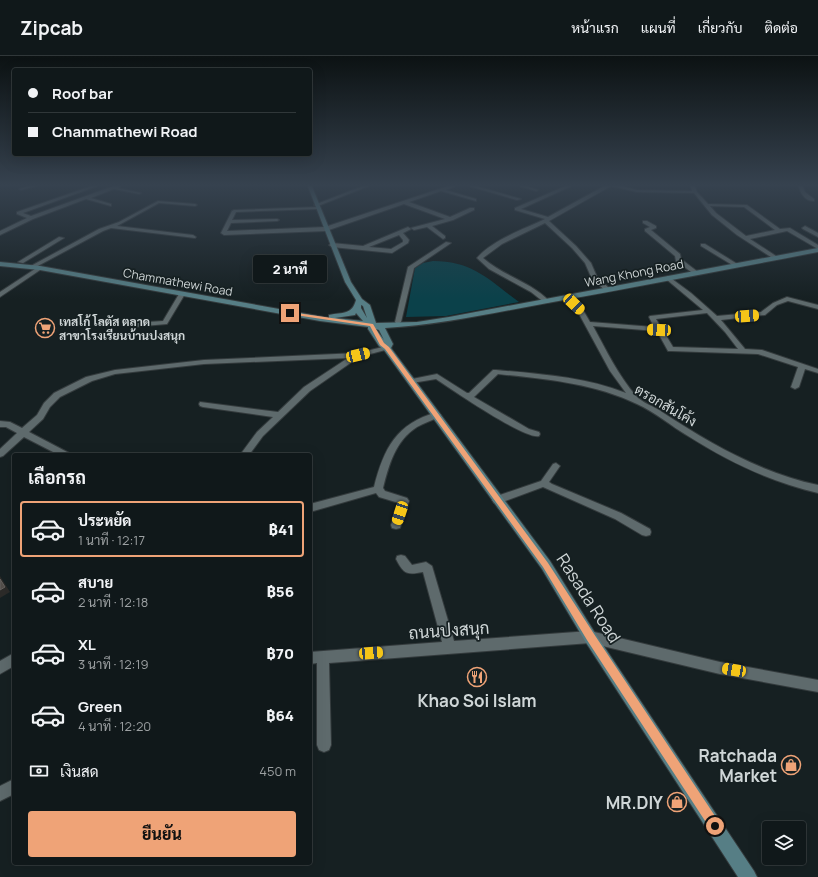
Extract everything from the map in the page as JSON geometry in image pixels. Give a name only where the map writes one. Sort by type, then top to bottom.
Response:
[{"type":"main road","points":[[323,222],[348,282],[359,300],[366,305],[372,320],[371,325],[362,319],[357,308],[359,300]]},
{"type":"main road","name":"Wang Khong Road","points":[[371,325],[384,326],[430,322],[547,302],[818,249]]},
{"type":"main road","points":[[11,265],[20,262]]},
{"type":"main road","name":"Chammathewi Road","points":[[0,263],[20,262],[31,267]]},
{"type":"main road","name":"Chammathewi Road","points":[[0,263],[40,268],[320,319],[371,325]]},
{"type":"main road","name":"Chammathewi Road","points":[[320,319],[352,313],[357,308]]},
{"type":"main road","name":"Wang Khong Road","points":[[371,325],[384,322],[430,322]]},
{"type":"main road","name":"Rasada Road","points":[[371,325],[382,344],[387,348],[412,381],[497,500],[546,565],[590,637],[748,877]]},
{"type":"street","points":[[0,233],[22,222]]},
{"type":"street","points":[[31,267],[109,227],[122,222]]},
{"type":"street","points":[[228,222],[224,233],[326,229],[346,222]]},
{"type":"street","points":[[277,222],[277,232]]},
{"type":"street","points":[[364,247],[411,228],[438,222]]},
{"type":"street","points":[[542,222],[482,254],[480,258],[491,268],[533,291],[547,302]]},
{"type":"street","points":[[549,222],[588,263],[594,278],[608,290]]},
{"type":"street","points":[[646,222],[654,227],[647,230],[678,255],[678,260],[696,273]]},
{"type":"street","points":[[725,222],[776,258]]},
{"type":"street","points":[[768,222],[779,231]]},
{"type":"street","points":[[428,225],[443,237]]},
{"type":"street","points":[[109,227],[194,237]]},
{"type":"street","points":[[805,228],[818,235]]},
{"type":"street","points":[[746,238],[788,229],[818,249]]},
{"type":"street","points":[[332,245],[392,251],[405,243],[406,240],[400,233]]},
{"type":"street","points":[[20,262],[61,238]]},
{"type":"street","points":[[398,322],[411,267],[448,243]]},
{"type":"street","points":[[703,245],[736,265]]},
{"type":"street","points":[[0,295],[40,268]]},
{"type":"street","points":[[668,278],[709,311],[729,331],[742,352]]},
{"type":"street","points":[[132,325],[165,323],[182,294]]},
{"type":"street","points":[[567,298],[581,311],[614,371],[634,399]]},
{"type":"street","points":[[716,318],[763,314],[775,304],[787,299],[818,307]]},
{"type":"street","points":[[709,311],[652,317],[671,350],[759,352],[818,371]]},
{"type":"street","points":[[588,324],[659,330]]},
{"type":"street","points":[[0,454],[40,417],[47,405],[57,395],[89,379],[115,372],[204,362],[358,355],[387,348]]},
{"type":"street","points":[[246,453],[260,434],[278,415],[307,389],[358,355]]},
{"type":"street","points":[[795,387],[802,367]]},
{"type":"street","name":"ตรอกสันโค้ง","points":[[465,395],[471,395],[496,372],[561,379],[594,385],[634,399],[742,463],[773,476],[818,489]]},
{"type":"street","points":[[412,381],[437,376],[465,395],[526,431],[536,434]]},
{"type":"street","points":[[203,404],[278,415]]},
{"type":"street","points":[[378,489],[384,462],[396,440],[413,426],[437,415]]},
{"type":"street","points":[[0,424],[7,424],[62,453]]},
{"type":"street","points":[[497,500],[544,483],[556,466]]},
{"type":"street","points":[[544,483],[549,487],[618,516],[646,532]]},
{"type":"street","points":[[312,507],[378,489]]},
{"type":"street","points":[[378,489],[382,494],[404,501],[396,525]]},
{"type":"street","points":[[401,559],[410,570],[426,567],[428,569],[450,648]]},
{"type":"street","name":"ถนนปงสนุก","points":[[312,658],[590,637],[720,668],[818,686]]},
{"type":"street","points":[[323,656],[324,745]]},
{"type":"street","points":[[0,668],[12,660]]},
{"type":"street","points":[[0,794],[12,787]]},
{"type":"shaded area","points":[[433,261],[459,264],[470,268],[489,279],[519,302],[446,316],[406,317],[415,268],[423,263]]},
{"type":"building","points":[[0,579],[5,587],[0,590]]},
{"type":"place","name":"เทสโก้ โลตัส ตลาด สาขาโรงเรียนบ้านปงสนุก","points":[[45,328]]},
{"type":"place","name":"Khao Soi Islam","points":[[477,677]]},
{"type":"place","name":"Ratchada Market","points":[[791,765]]},
{"type":"place","name":"MR.DIY","points":[[677,802]]},
{"type":"route","points":[[290,313],[320,319],[371,325],[382,344],[387,348],[412,381],[497,500],[546,565],[590,637],[616,673],[715,826]]}]
